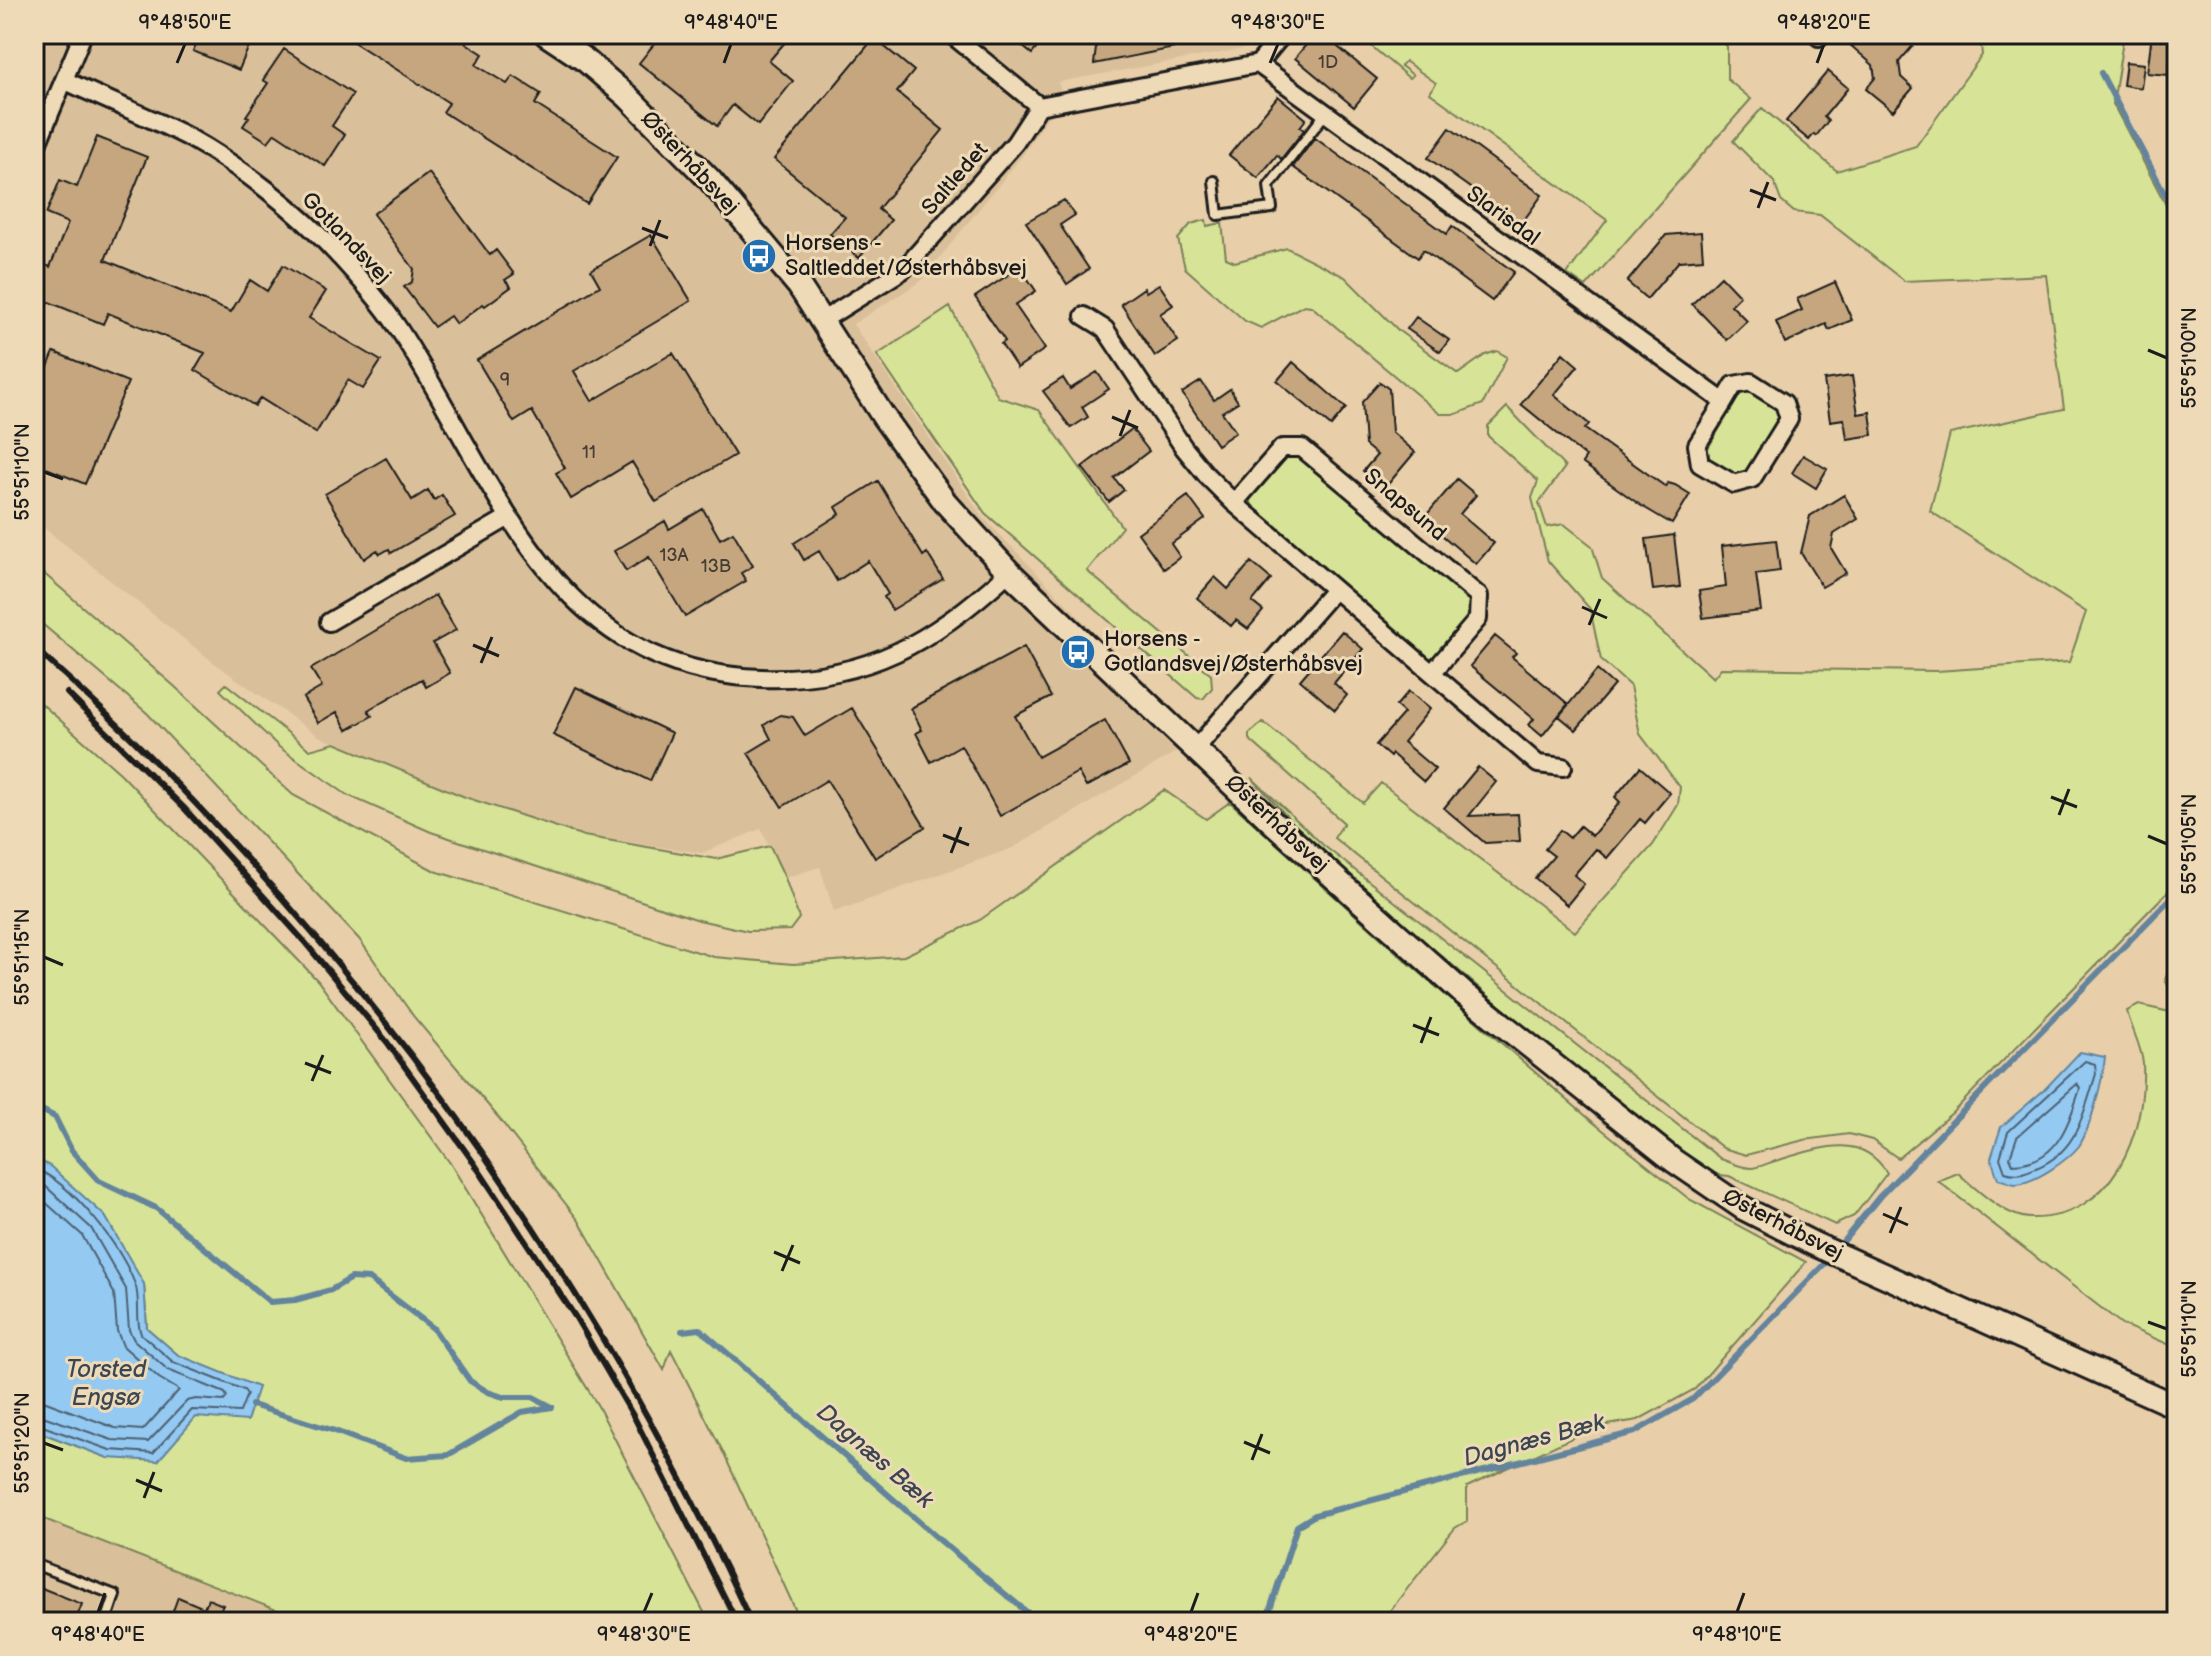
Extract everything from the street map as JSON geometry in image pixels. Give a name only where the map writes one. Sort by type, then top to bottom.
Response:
[{"type":"street","points":[[34,152],[83,34]]},
{"type":"street","name":"Østerhåbsvej","points":[[546,34],[585,60],[628,97],[710,180],[799,286],[918,467],[945,502],[1009,572],[1270,820],[1463,993],[1708,1186],[1743,1208],[1814,1244],[2177,1407]]},
{"type":"street","points":[[951,34],[1039,106],[1258,64],[1283,34]]},
{"type":"street","name":"Slarisdal","points":[[1258,64],[1724,402]]},
{"type":"street","name":"Gotlandsvej","points":[[64,80],[201,146],[274,197],[337,253],[397,327],[509,517],[539,562],[581,608],[627,641],[682,665],[737,677],[792,679],[849,671],[902,652],[952,620],[1009,572]]},
{"type":"street","name":"Saltledet","points":[[823,320],[903,270],[1015,143],[1039,106]]},
{"type":"street","points":[[1084,316],[1105,329],[1184,448],[1234,503],[1538,764],[1563,767]]},
{"type":"street","points":[[1751,382],[1784,403],[1789,419],[1752,479],[1734,484],[1700,464],[1697,445],[1724,402],[1734,385],[1751,382]]},
{"type":"street","name":"Snapsund","points":[[1234,503],[1282,448],[1302,448],[1479,596],[1478,619],[1433,672]]},
{"type":"street","points":[[329,622],[509,517]]},
{"type":"street","points":[[1196,748],[1334,590]]},
{"type":"lane","points":[[1214,181],[1218,215],[1272,208],[1269,186],[1325,114]]},
{"type":"lane","points":[[34,1564],[115,1595],[106,1622]]},
{"type":"shaded area","points":[[34,34],[1246,34],[1248,48],[1058,82],[1062,95],[1023,155],[920,282],[853,324],[982,516],[1135,675],[1190,725],[1176,752],[1013,848],[834,912],[820,867],[785,878],[761,829],[702,853],[584,836],[465,797],[320,737],[218,666],[34,520]]},
{"type":"shaded area","points":[[34,1515],[307,1622],[34,1622]]},
{"type":"green space","points":[[1357,34],[1713,34],[1727,46],[1727,79],[1751,99],[1586,287],[1567,274],[1607,220],[1430,93],[1436,83],[1405,61],[1401,66],[1413,75],[1409,78]]},
{"type":"green space","points":[[1980,34],[2124,34],[2113,104],[2177,226],[2177,882],[1952,1113],[1898,1158],[1872,1140],[1849,1134],[1804,1140],[1746,1155],[1723,1148],[1334,838],[1344,823],[1249,739],[1249,734],[1263,722],[1363,803],[1381,783],[1575,932],[1653,845],[1678,805],[1680,787],[1640,734],[1630,686],[1601,660],[1590,609],[1548,561],[1532,498],[1538,481],[1488,436],[1488,426],[1507,407],[1565,467],[1539,503],[1547,527],[1564,524],[1592,546],[1602,578],[1713,678],[1721,668],[1937,671],[2069,662],[2086,612],[1930,511],[1950,434],[2064,409],[2046,275],[1904,281],[1820,215],[1794,212],[1781,201],[1774,182],[1733,141],[1762,108],[1837,171],[1916,146],[1982,55]]},
{"type":"green space","points":[[1206,220],[1207,226],[1222,223],[1226,258],[1235,262],[1287,248],[1345,277],[1399,331],[1458,374],[1485,355],[1497,351],[1507,357],[1483,404],[1456,414],[1440,414],[1311,306],[1304,305],[1261,328],[1245,321],[1185,268],[1178,239],[1191,224]]},
{"type":"green space","points":[[950,307],[998,397],[1039,410],[1122,527],[1087,571],[1211,674],[1212,688],[1203,699],[1197,698],[985,513],[877,355]]},
{"type":"green space","points":[[1749,391],[1778,409],[1779,418],[1745,474],[1736,475],[1708,458],[1707,450],[1740,393]]},
{"type":"green space","points":[[1298,453],[1474,604],[1474,615],[1438,657],[1426,659],[1253,509],[1250,498],[1288,454]]},
{"type":"green space","points":[[34,565],[173,685],[293,795],[435,871],[714,957],[793,964],[904,956],[980,920],[1164,790],[1206,819],[1230,802],[1404,959],[1594,1123],[1689,1199],[1806,1262],[1695,1389],[1638,1420],[1595,1427],[1467,1487],[1467,1521],[1455,1528],[1385,1617],[1393,1622],[801,1622],[723,1452],[671,1350],[664,1370],[579,1221],[498,1117],[414,1017],[359,939],[147,713],[34,617]]},
{"type":"green space","points":[[226,684],[310,750],[335,743],[465,797],[584,836],[716,859],[770,846],[799,918],[790,930],[748,931],[699,920],[431,832],[347,795],[279,747],[220,690]]},
{"type":"green space","points":[[34,697],[121,774],[318,981],[450,1163],[598,1406],[709,1622],[307,1622],[34,1515],[34,1430],[108,1458],[257,1387],[178,1355],[147,1328],[144,1284],[50,1166],[34,1159]]},
{"type":"green space","points":[[1251,777],[1323,845],[1721,1159],[1754,1168],[1821,1148],[1850,1147],[1876,1159],[1887,1173],[1854,1216],[1835,1225],[1729,1176],[1711,1174],[1562,1059],[1316,848]]},
{"type":"green space","points":[[2177,957],[2177,1348],[2123,1325],[1938,1181],[1958,1173],[2001,1208],[2030,1218],[2059,1215],[2083,1204],[2103,1188],[2119,1168],[2130,1144],[2142,1091],[2142,1058],[2127,1011],[2139,1005],[2170,1012],[2175,1002],[2165,979],[2171,962]]},
{"type":"water","points":[[2080,1052],[2105,1057],[2096,1103],[2079,1146],[2059,1164],[2032,1180],[2016,1184],[1998,1179],[1991,1158],[2001,1127],[2044,1090]]},
{"type":"water","name":"Torsted Engsø","points":[[34,1159],[50,1166],[105,1216],[144,1284],[147,1328],[178,1355],[258,1387],[247,1421],[196,1417],[158,1461],[108,1458],[34,1430]]},
{"type":"building","points":[[200,34],[254,34],[239,70],[193,51]]},
{"type":"building","points":[[341,34],[452,34],[483,54],[476,65],[507,84],[513,76],[541,94],[535,104],[617,157],[587,204],[443,112],[449,103]]},
{"type":"building","points":[[662,34],[689,34],[699,42],[706,34],[792,34],[769,61],[793,81],[758,125],[733,105],[717,126],[639,63]]},
{"type":"building","points":[[1007,34],[1048,34],[1032,54]]},
{"type":"building","points":[[1093,34],[1167,34],[1174,48],[1094,64],[1096,48]]},
{"type":"building","points":[[1315,34],[1322,34],[1377,79],[1354,107],[1295,58]]},
{"type":"building","points":[[1857,34],[1923,34],[1899,62],[1901,77],[1913,88],[1893,111],[1866,89],[1875,78],[1873,65],[1849,44]]},
{"type":"building","points":[[2152,34],[2173,37],[2168,75],[2147,73]]},
{"type":"building","points":[[874,38],[914,71],[897,92],[943,130],[878,209],[891,220],[859,258],[830,234],[845,217],[774,159]]},
{"type":"building","points":[[284,49],[353,94],[332,126],[345,135],[325,166],[275,133],[268,142],[243,126],[249,117],[246,116],[268,83],[263,80]]},
{"type":"building","points":[[2126,62],[2144,64],[2141,88],[2123,85]]},
{"type":"building","points":[[1828,71],[1848,88],[1824,117],[1828,121],[1809,140],[1786,121]]},
{"type":"building","points":[[1278,96],[1306,119],[1300,127],[1304,130],[1281,159],[1277,155],[1258,178],[1229,155]]},
{"type":"building","points":[[1450,128],[1542,195],[1521,224],[1428,158]]},
{"type":"building","points":[[97,137],[147,157],[105,260],[231,312],[250,280],[267,291],[283,265],[326,291],[309,318],[381,361],[363,389],[348,380],[316,433],[260,398],[255,406],[195,370],[205,353],[108,313],[103,324],[34,296],[34,261],[50,267],[68,223],[46,214],[60,180],[77,187]]},
{"type":"building","points":[[1315,138],[1447,234],[1452,226],[1514,272],[1492,301],[1423,250],[1418,258],[1293,167]]},
{"type":"building","points":[[429,173],[490,255],[496,250],[514,274],[505,280],[511,287],[485,306],[483,304],[456,324],[450,316],[434,327],[404,287],[412,282],[414,269],[373,214]]},
{"type":"building","points":[[1064,200],[1075,215],[1060,225],[1089,269],[1067,284],[1026,222]]},
{"type":"building","points":[[1701,232],[1703,259],[1679,261],[1647,299],[1627,282],[1666,235]]},
{"type":"building","points":[[651,235],[691,301],[574,371],[592,401],[673,353],[735,455],[656,502],[632,462],[571,499],[556,473],[565,468],[532,411],[514,422],[477,360],[600,286],[591,270]]},
{"type":"building","points":[[1020,267],[1036,291],[1015,305],[1045,349],[1017,368],[1001,344],[1005,341],[975,297]]},
{"type":"building","points":[[1721,276],[1740,296],[1731,305],[1747,321],[1727,340],[1692,304]]},
{"type":"building","points":[[1835,282],[1852,320],[1829,330],[1826,324],[1785,343],[1776,322],[1802,310],[1797,299]]},
{"type":"building","points":[[1159,284],[1173,305],[1160,314],[1178,341],[1155,356],[1121,304],[1144,288],[1146,292]]},
{"type":"building","points":[[1416,317],[1449,340],[1440,352],[1407,329]]},
{"type":"building","points":[[54,352],[128,382],[85,484],[34,463],[34,401]]},
{"type":"building","points":[[1563,353],[1578,366],[1554,395],[1589,424],[1585,429],[1666,487],[1668,483],[1675,485],[1690,494],[1672,524],[1582,463],[1586,457],[1521,404]]},
{"type":"building","points":[[1293,362],[1346,408],[1331,426],[1277,381]]},
{"type":"building","points":[[1097,372],[1109,389],[1082,407],[1088,417],[1071,428],[1043,391],[1063,378],[1070,389]]},
{"type":"building","points":[[1852,376],[1858,414],[1870,412],[1873,435],[1847,439],[1844,419],[1830,421],[1824,380]]},
{"type":"building","points":[[1201,381],[1214,400],[1230,389],[1238,402],[1222,412],[1236,432],[1217,445],[1182,393]]},
{"type":"building","points":[[1380,382],[1389,389],[1392,432],[1415,452],[1384,489],[1363,471],[1377,455],[1365,445],[1362,402]]},
{"type":"building","points":[[1132,429],[1149,451],[1114,478],[1124,490],[1109,502],[1082,467]]},
{"type":"building","points":[[1803,455],[1827,469],[1816,488],[1792,473]]},
{"type":"building","points":[[386,458],[412,500],[428,490],[434,500],[442,495],[455,516],[391,553],[389,549],[380,554],[377,550],[364,559],[325,494]]},
{"type":"building","points":[[1457,479],[1476,495],[1460,514],[1494,543],[1476,564],[1423,519]]},
{"type":"building","points":[[878,481],[923,556],[927,553],[943,579],[892,610],[884,597],[888,594],[868,561],[837,581],[819,551],[804,560],[794,543],[840,514],[836,507]]},
{"type":"building","points":[[1844,495],[1858,519],[1834,534],[1831,548],[1846,573],[1822,587],[1801,553],[1810,516]]},
{"type":"building","points":[[1188,496],[1205,519],[1171,544],[1180,557],[1164,569],[1138,533]]},
{"type":"building","points":[[703,509],[720,539],[733,532],[753,566],[741,573],[746,581],[685,617],[649,557],[626,571],[614,551],[665,521],[669,529]]},
{"type":"building","points":[[1674,535],[1680,587],[1653,590],[1646,539]]},
{"type":"building","points":[[1776,540],[1780,571],[1756,574],[1761,611],[1703,618],[1699,591],[1726,587],[1722,546]]},
{"type":"building","points":[[1251,562],[1271,579],[1252,602],[1263,611],[1248,629],[1236,620],[1231,626],[1197,598],[1215,577],[1228,589]]},
{"type":"building","points":[[435,595],[456,630],[433,643],[450,673],[426,687],[422,679],[368,710],[372,716],[347,730],[337,712],[318,723],[303,698],[322,687],[311,669]]},
{"type":"building","points":[[1342,631],[1363,649],[1334,683],[1347,695],[1335,710],[1300,680]]},
{"type":"building","points":[[1495,636],[1516,653],[1512,657],[1568,704],[1542,736],[1529,725],[1534,719],[1470,666]]},
{"type":"building","points":[[1024,647],[1051,697],[1015,716],[1038,757],[1105,720],[1129,764],[1086,787],[1078,772],[1000,816],[961,745],[931,762],[916,733],[922,730],[911,708]]},
{"type":"building","points":[[1597,670],[1614,685],[1576,730],[1559,716]]},
{"type":"building","points":[[576,687],[672,733],[650,781],[553,735]]},
{"type":"building","points":[[1409,691],[1430,709],[1403,742],[1435,769],[1424,782],[1392,754],[1390,757],[1376,745],[1404,713],[1396,706]]},
{"type":"building","points":[[852,708],[925,827],[875,858],[827,780],[782,807],[748,753],[771,739],[764,725],[780,715],[793,717],[805,736]]},
{"type":"building","points":[[1478,767],[1496,782],[1469,816],[1518,814],[1520,841],[1485,843],[1444,808]]},
{"type":"building","points":[[1640,767],[1670,793],[1645,823],[1640,819],[1607,858],[1596,849],[1574,875],[1584,884],[1567,905],[1535,878],[1554,856],[1545,849],[1560,830],[1570,838],[1580,826],[1592,836],[1620,802],[1615,797]]},
{"type":"building","points":[[34,1585],[82,1604],[75,1622],[34,1622]]},
{"type":"building","points":[[178,1597],[204,1608],[208,1599],[223,1605],[219,1613],[238,1622],[169,1622]]},
{"type":"waterway","points":[[2101,73],[2177,217]]},
{"type":"waterway","points":[[1837,1249],[1880,1196],[2177,892]]},
{"type":"waterway","points":[[34,1106],[55,1117],[72,1151],[99,1181],[156,1208],[270,1302],[295,1300],[331,1290],[351,1278],[369,1279],[433,1328],[470,1381],[503,1397],[533,1397],[552,1407]]},
{"type":"waterway","name":"Dagnæs Bæk","points":[[1266,1622],[1297,1526],[1315,1515],[1635,1432],[1693,1399],[1830,1258]]},
{"type":"waterway","name":"Dagnæs Bæk","points":[[682,1331],[700,1329],[942,1542],[1039,1622]]},
{"type":"waterway","name":"Dagnæs Bæk","points":[[252,1405],[335,1431],[406,1458],[448,1455],[522,1412],[552,1407]]},
{"type":"railway","points":[[34,648],[144,750],[247,859],[323,946],[464,1127],[529,1221],[590,1318],[701,1518],[751,1622]]},
{"type":"railway","points":[[67,693],[185,809],[303,940],[387,1042],[474,1163],[576,1318],[635,1419],[737,1622]]},
{"type":"place","name":"Horsens - Saltleddet/Østerhåbsvej","points":[[759,256]]},
{"type":"place","name":"Horsens - Gotlandsvej/Østerhåbsvej","points":[[1078,652]]}]
